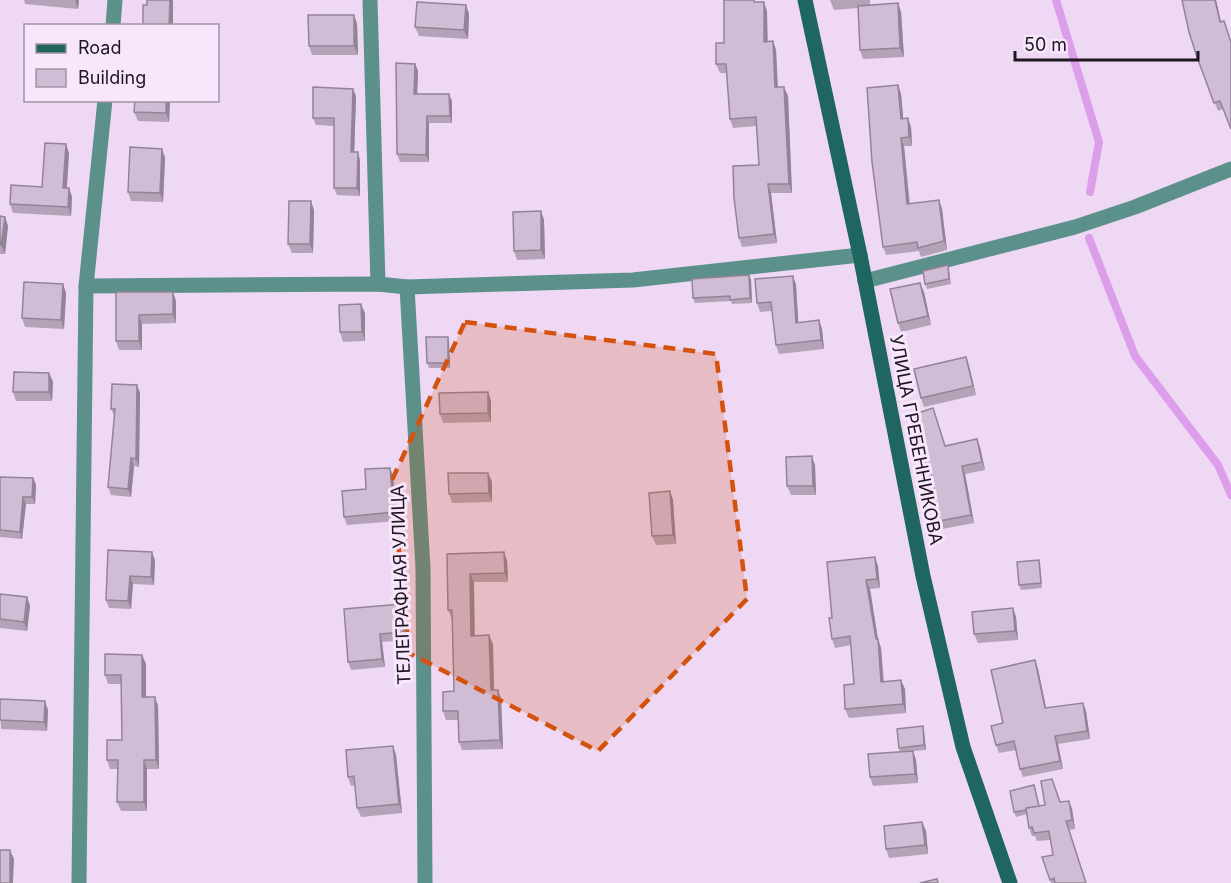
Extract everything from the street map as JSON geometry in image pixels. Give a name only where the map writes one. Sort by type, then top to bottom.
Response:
[{"type":"street","points":[[113,24],[115,0]]},
{"type":"street","points":[[370,0],[378,284]]},
{"type":"street","name":"УЛИЦА ГРЕБЕННИКОВА","points":[[805,0],[860,255],[923,576],[963,747],[1010,883]]},
{"type":"street","points":[[79,883],[86,286],[105,102]]},
{"type":"street","points":[[865,280],[1075,226],[1135,207],[1231,170]]},
{"type":"street","points":[[86,286],[378,284],[407,286],[633,280],[860,255]]},
{"type":"street","name":"ТЕЛЕГРАФНАЯ УЛИЦА","points":[[407,286],[423,568],[425,883]]},
{"type":"highlighted area","points":[[465,322],[716,354],[747,599],[598,751],[409,653],[392,480]]},
{"type":"building","points":[[147,0],[170,0],[169,24],[143,24],[143,5],[147,5]]},
{"type":"building","points":[[724,0],[764,2],[764,42],[773,41],[775,87],[784,87],[789,184],[768,184],[774,234],[739,238],[733,166],[759,165],[756,117],[730,119],[726,64],[716,64],[716,43],[724,43]]},
{"type":"building","points":[[1182,0],[1215,0],[1220,22],[1224,21],[1231,42],[1231,129],[1220,101],[1214,103],[1189,32]]},
{"type":"building","points":[[417,2],[466,5],[464,30],[415,27]]},
{"type":"building","points":[[898,3],[900,48],[860,50],[858,6]]},
{"type":"building","points":[[308,15],[354,15],[354,46],[309,46]]},
{"type":"building","points":[[396,63],[415,64],[414,94],[449,94],[450,116],[427,116],[426,155],[397,154]]},
{"type":"building","points":[[898,85],[901,119],[908,118],[909,137],[901,138],[907,204],[939,200],[944,241],[918,248],[917,242],[883,247],[872,162],[867,88]]},
{"type":"building","points":[[313,87],[353,89],[351,152],[358,152],[357,188],[334,188],[334,118],[313,118]]},
{"type":"building","points":[[135,102],[166,102],[166,113],[134,112]]},
{"type":"building","points":[[45,143],[66,144],[63,188],[69,188],[68,207],[10,204],[11,185],[42,187]]},
{"type":"building","points":[[130,147],[162,149],[160,193],[128,192]]},
{"type":"building","points":[[289,201],[311,201],[310,244],[288,244]]},
{"type":"building","points":[[541,211],[541,250],[514,251],[513,212]]},
{"type":"building","points":[[0,216],[5,217],[1,245],[0,245]]},
{"type":"building","points":[[948,265],[949,279],[925,284],[923,271]]},
{"type":"building","points":[[749,275],[750,298],[730,300],[730,296],[693,298],[692,279]]},
{"type":"building","points":[[793,276],[796,323],[819,320],[821,340],[776,345],[771,302],[757,303],[755,279]]},
{"type":"building","points":[[24,282],[63,284],[61,320],[22,318]]},
{"type":"building","points":[[920,283],[928,316],[898,323],[890,289]]},
{"type":"building","points":[[116,292],[173,292],[173,314],[139,315],[139,341],[116,341]]},
{"type":"building","points":[[361,304],[362,332],[340,332],[339,305]]},
{"type":"building","points":[[426,337],[448,337],[448,363],[427,363]]},
{"type":"building","points":[[966,357],[973,386],[921,398],[914,369]]},
{"type":"building","points":[[14,372],[49,373],[49,392],[13,392]]},
{"type":"building","points":[[112,384],[137,385],[136,459],[131,458],[128,489],[108,487],[115,409],[111,409]]},
{"type":"building","points":[[488,392],[488,413],[440,414],[439,393]]},
{"type":"building","points":[[933,408],[945,446],[977,439],[982,462],[962,466],[971,515],[939,521],[931,473],[928,474],[915,414]]},
{"type":"building","points":[[812,456],[813,486],[787,486],[786,457]]},
{"type":"building","points":[[390,468],[394,512],[344,517],[342,491],[366,489],[365,469]]},
{"type":"building","points":[[448,473],[488,473],[489,493],[449,494]]},
{"type":"building","points":[[0,477],[33,478],[32,497],[23,497],[20,532],[0,530]]},
{"type":"building","points":[[670,491],[673,535],[652,536],[649,493]]},
{"type":"building","points":[[108,550],[152,552],[151,577],[130,576],[128,601],[106,600]]},
{"type":"building","points":[[504,552],[505,573],[470,574],[471,636],[489,635],[491,690],[498,690],[500,740],[459,742],[458,711],[443,711],[443,692],[454,691],[452,610],[448,610],[447,554]]},
{"type":"building","points":[[875,557],[877,579],[866,580],[876,639],[878,639],[881,682],[901,680],[903,704],[845,709],[844,685],[854,684],[850,636],[832,639],[827,562]]},
{"type":"building","points":[[1039,560],[1041,583],[1019,585],[1017,562]]},
{"type":"building","points":[[0,594],[27,597],[24,622],[0,619]]},
{"type":"building","points":[[401,604],[403,632],[380,634],[382,659],[348,662],[344,609]]},
{"type":"building","points":[[1013,608],[1015,631],[974,634],[972,612]]},
{"type":"building","points":[[105,654],[142,655],[142,697],[155,697],[156,760],[144,760],[144,802],[117,802],[118,760],[107,760],[107,740],[122,740],[121,675],[105,675]]},
{"type":"building","points":[[1035,660],[1045,708],[1083,703],[1087,731],[1055,736],[1060,761],[1020,769],[1014,741],[996,745],[991,726],[1003,723],[991,670]]},
{"type":"building","points":[[0,699],[45,701],[44,722],[0,720]]},
{"type":"building","points":[[923,726],[924,745],[899,748],[897,729]]},
{"type":"building","points":[[393,746],[399,804],[357,808],[354,776],[348,777],[346,750]]},
{"type":"building","points":[[913,751],[915,774],[870,777],[868,754]]},
{"type":"building","points":[[1052,779],[1060,802],[1069,801],[1072,820],[1066,821],[1086,883],[1055,883],[1054,878],[1050,880],[1042,857],[1053,855],[1049,831],[1034,833],[1032,827],[1029,828],[1026,808],[1045,805],[1041,781]]},
{"type":"building","points":[[1034,785],[1039,806],[1014,812],[1010,791]]},
{"type":"building","points":[[922,822],[925,845],[886,849],[884,826]]},
{"type":"building","points":[[0,850],[10,850],[10,883],[0,883]]},
{"type":"building","points":[[937,879],[938,883],[920,883]]},
{"type":"waterway","points":[[1056,0],[1099,142],[1090,192]]},
{"type":"waterway","points":[[1089,238],[1135,356],[1218,465],[1231,495]]}]
